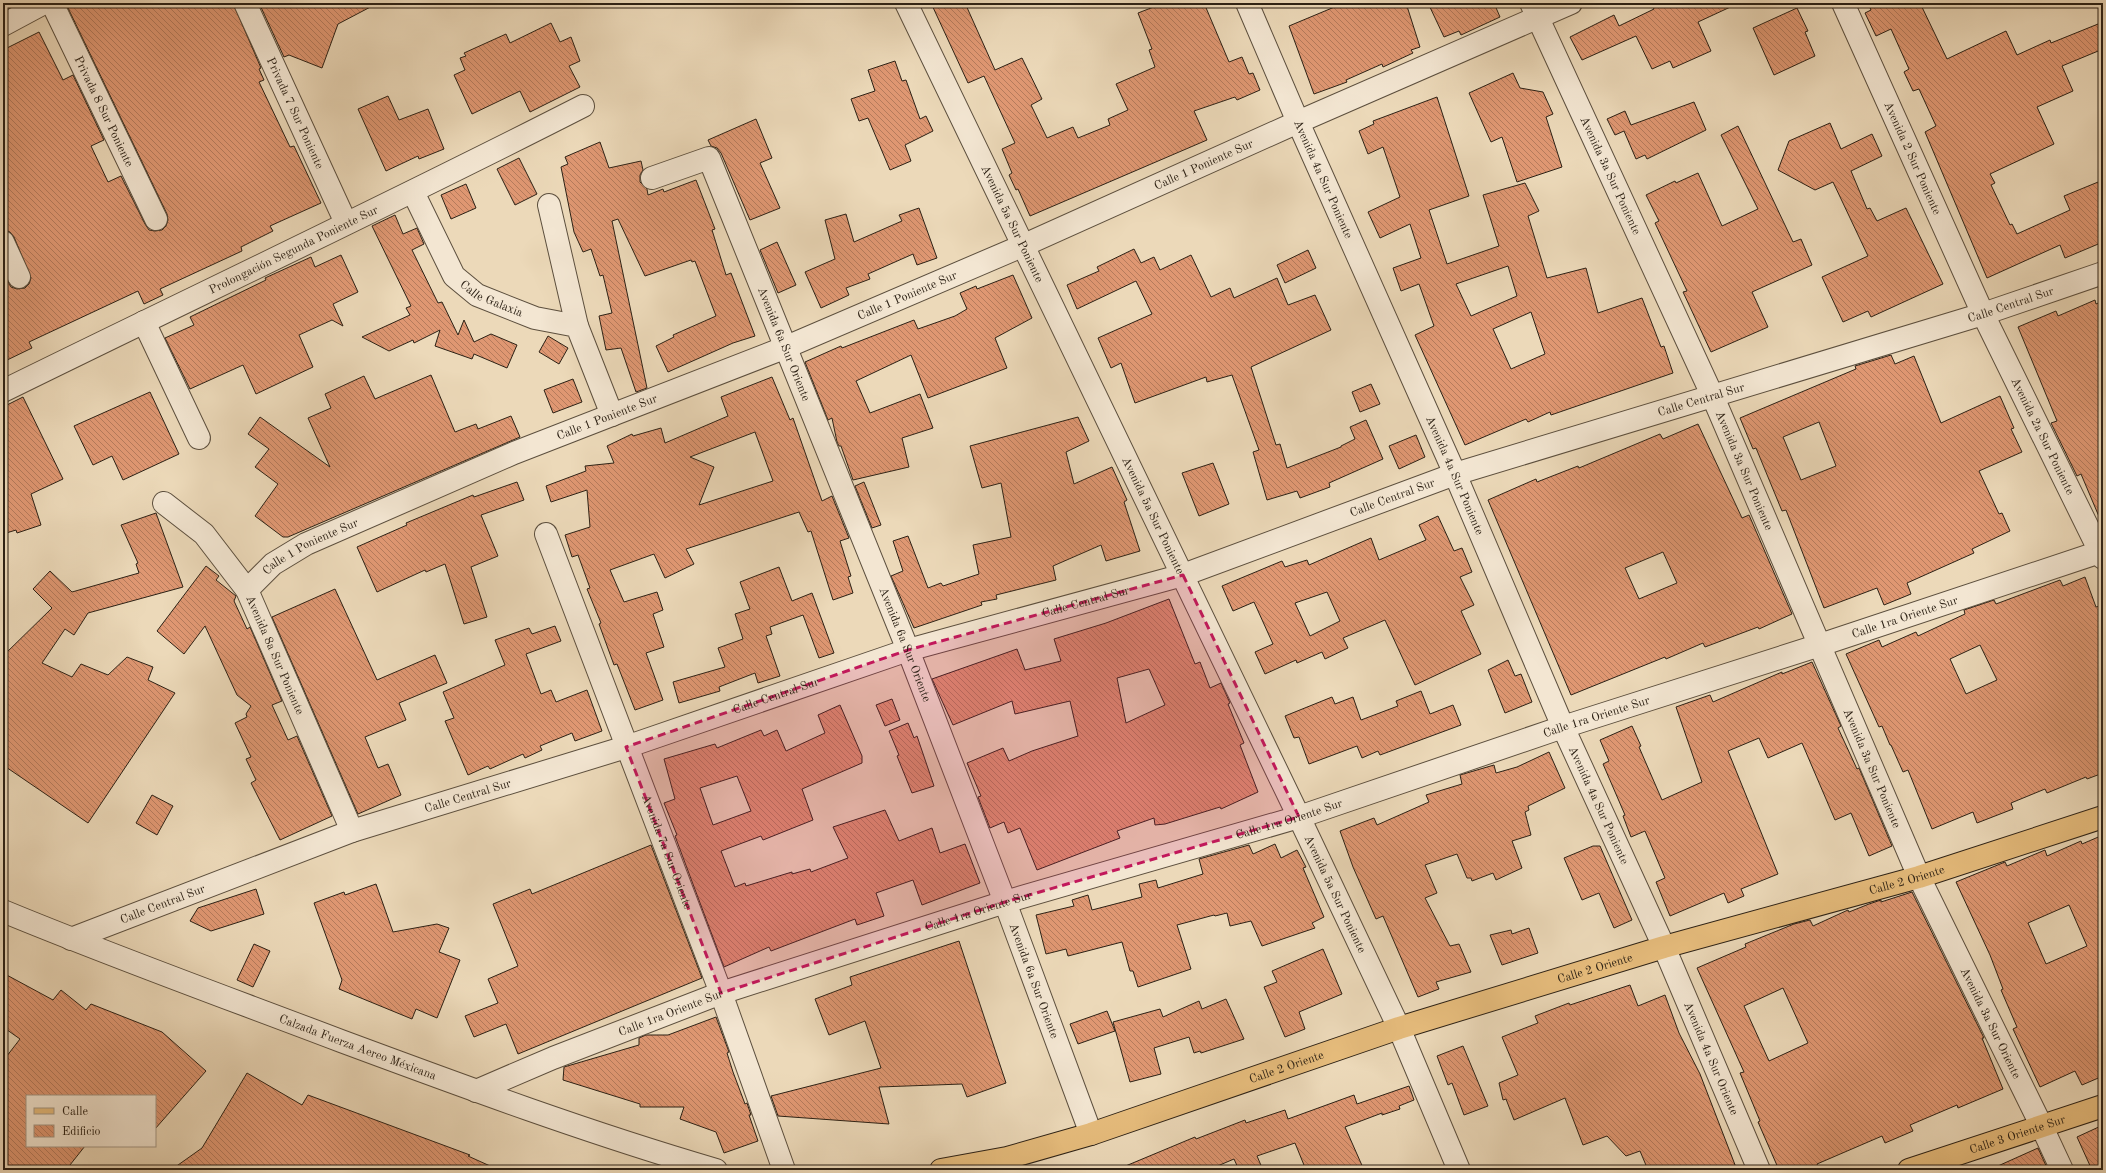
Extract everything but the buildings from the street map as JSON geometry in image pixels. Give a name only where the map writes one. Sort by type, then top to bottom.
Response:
[{"type":"main road","name":"Calle 2 Oriente","points":[[941,1170],[1006,1158],[1091,1134],[1399,1028],[1664,947],[1919,877],[2103,817]]},
{"type":"main road","name":"Calle 3 Oriente Sur","points":[[1909,1170],[2103,1106]]},
{"type":"street","points":[[3,25],[44,3]]},
{"type":"street","name":"Privada 8 Sur Poniente","points":[[52,3],[156,219]]},
{"type":"street","name":"Privada 7 Sur Poniente","points":[[245,3],[346,223]]},
{"type":"street","name":"Avenida 5a Sur Poniente","points":[[906,3],[1022,246],[1183,575],[1399,1028],[1459,1170]]},
{"type":"street","name":"Avenida 4a Sur Poniente","points":[[1248,3],[1298,122],[1455,474],[1563,727],[1664,947]]},
{"type":"street","name":"Calle 1 Poniente Sur","points":[[247,590],[273,564],[306,544],[514,453],[784,348],[1022,246],[1298,122],[1535,11],[1571,3]]},
{"type":"street","name":"Avenida 2 Sur Poniente","points":[[1843,3],[1983,314]]},
{"type":"street","name":"Avenida 3a Sur Poniente","points":[[1535,11],[1713,397],[1919,877]]},
{"type":"street","name":"Prolongación Segunda Poniente Sur","points":[[3,391],[346,223],[413,192],[583,106]]},
{"type":"street","name":"Avenida 6a Sur Oriente","points":[[652,178],[708,158],[908,650],[1005,902],[1091,1134]]},
{"type":"street","name":"Calle Galaxia","points":[[413,192],[454,276],[477,295],[535,318],[577,326]]},
{"type":"street","points":[[549,205],[577,326],[612,415]]},
{"type":"street","points":[[3,242],[19,277]]},
{"type":"street","name":"Calle Central Sur","points":[[71,939],[352,831],[626,747],[908,650],[1183,575],[1455,474],[1983,314],[2103,273]]},
{"type":"street","name":"Avenida 2a Sur Poniente","points":[[1983,314],[2102,554]]},
{"type":"street","points":[[144,322],[199,438]]},
{"type":"street","name":"Avenida 8a Sur Poniente","points":[[164,503],[204,534],[247,590],[352,831]]},
{"type":"street","name":"Avenida 7a Sur Oriente","points":[[546,534],[721,993],[784,1170]]},
{"type":"street","name":"Calle 1ra Oriente Sur","points":[[476,1091],[553,1058],[721,993],[1005,902],[1299,817],[1563,727],[2102,554]]},
{"type":"street","name":"Avenida 3a Sur Oriente","points":[[1919,877],[2062,1170]]},
{"type":"street","name":"Calzada Fuerza Aereo Méxicana","points":[[3,911],[71,939],[476,1091],[659,1154],[716,1170]]},
{"type":"street","name":"Avenida 4a Sur Oriente","points":[[1664,947],[1759,1170]]},
{"type":"highlighted area","points":[[1183,575],[1299,817],[1005,902],[721,993],[626,747],[908,650]]}]
